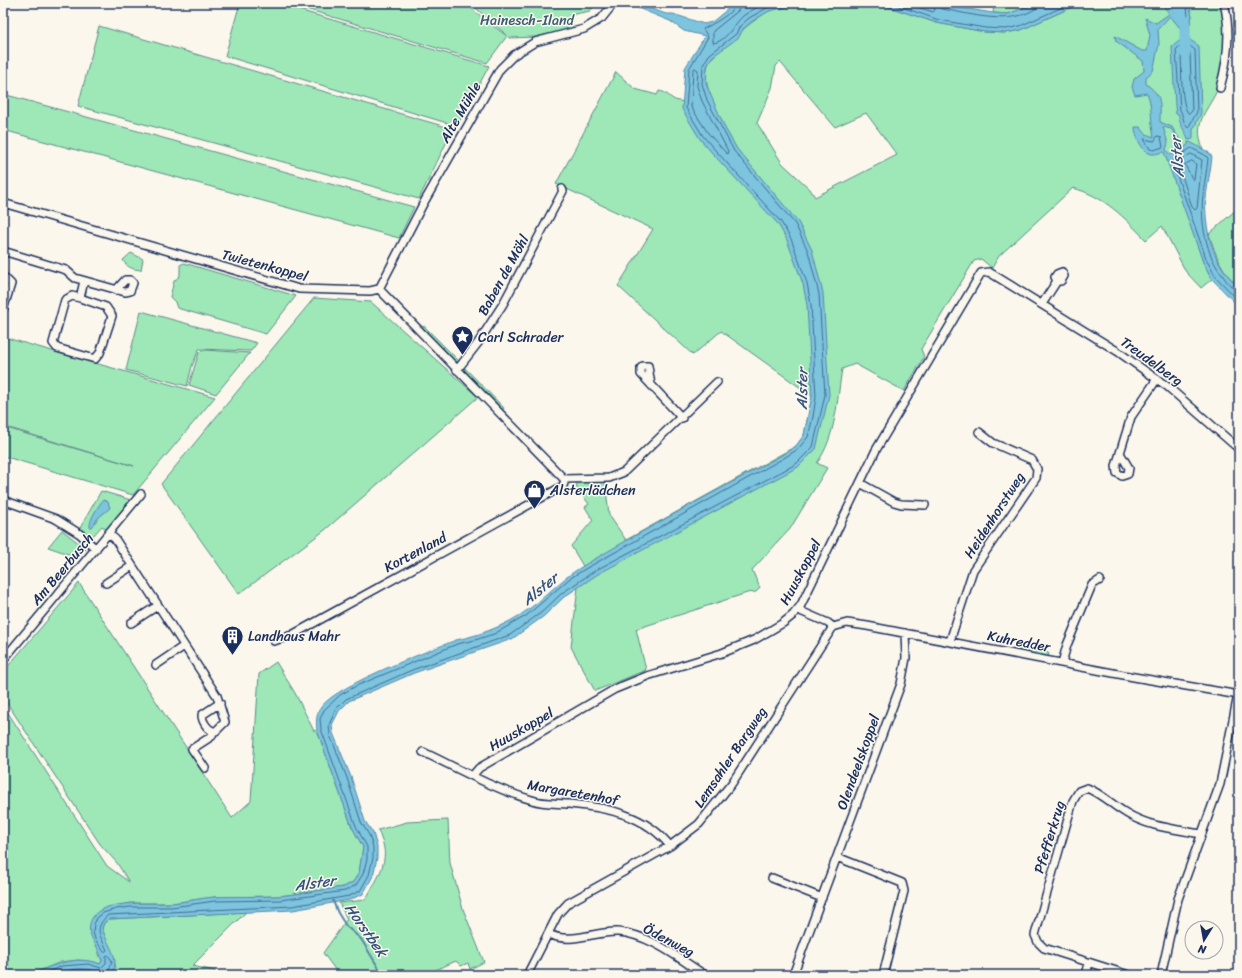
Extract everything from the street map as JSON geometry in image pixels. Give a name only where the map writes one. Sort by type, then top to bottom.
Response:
[{"type":"street","name":"Alte Mühle","points":[[379,289],[423,204],[500,69],[514,55],[535,42],[584,30],[602,18],[614,3]]},
{"type":"street","points":[[1220,88],[1228,48],[1228,28],[1224,3]]},
{"type":"street","name":"Baben de Möhl","points":[[457,370],[478,343],[503,304],[563,191],[562,188]]},
{"type":"street","name":"Twietenkoppel","points":[[3,203],[298,289],[370,291],[379,289]]},
{"type":"street","points":[[3,251],[66,270],[71,275],[84,281],[116,290]]},
{"type":"street","name":"Treudelberg","points":[[984,271],[989,272],[1117,351],[1184,400],[1239,449]]},
{"type":"street","name":"Huuskoppel","points":[[473,775],[479,768],[615,689],[646,676],[740,646],[783,623],[798,610],[860,483],[903,404],[978,275],[984,271]]},
{"type":"street","points":[[3,276],[11,284],[3,310]]},
{"type":"street","points":[[80,298],[84,281]]},
{"type":"street","points":[[1042,304],[1057,281]]},
{"type":"street","points":[[379,289],[565,480],[609,478],[618,476],[682,418],[717,382]]},
{"type":"street","points":[[72,296],[80,298],[106,307],[112,316],[100,353],[95,359],[57,348],[53,343],[65,300],[72,296]]},
{"type":"street","points":[[1120,454],[1131,417],[1157,379]]},
{"type":"street","points":[[651,385],[682,418]]},
{"type":"street","name":"Heidenhorstweg","points":[[950,641],[973,570],[1036,478],[1037,469],[1032,460],[993,443],[979,432]]},
{"type":"street","name":"Kortenland","points":[[274,641],[292,634],[563,486],[565,480]]},
{"type":"street","points":[[860,483],[894,502],[901,504],[925,505]]},
{"type":"street","name":"Am Beerbusch","points":[[3,660],[141,494]]},
{"type":"street","points":[[3,500],[56,519],[80,534],[96,549]]},
{"type":"street","points":[[109,534],[115,539],[157,606],[217,696],[220,703],[225,722],[220,728],[213,731],[212,736],[192,749],[205,768]]},
{"type":"street","points":[[106,583],[132,566]]},
{"type":"street","points":[[1062,663],[1067,645],[1092,585],[1100,580]]},
{"type":"street","points":[[131,623],[157,606]]},
{"type":"street","points":[[798,610],[828,623],[833,627]]},
{"type":"street","name":"Kuhredder","points":[[833,627],[847,624],[905,633],[1134,677],[1238,695]]},
{"type":"street","name":"Lemsahler Bargweg","points":[[527,975],[558,914],[568,903],[670,846],[699,824],[710,812],[732,783],[833,627]]},
{"type":"street","name":"Olendeelskoppel","points":[[793,975],[901,684],[906,658],[905,633]]},
{"type":"street","points":[[156,665],[184,646]]},
{"type":"street","points":[[1161,975],[1178,899],[1220,784],[1238,695]]},
{"type":"street","points":[[213,731],[206,724],[202,715],[220,703]]},
{"type":"street","name":"Margaretenhof","points":[[423,752],[503,790],[534,801],[583,805],[614,811],[641,821],[659,834],[670,846]]},
{"type":"street","name":"Pfefferkrug","points":[[1129,975],[1044,948],[1038,942],[1035,934],[1073,801],[1079,791],[1087,788],[1099,793],[1126,813],[1148,823],[1201,834]]},
{"type":"street","points":[[837,857],[902,883],[904,891],[883,975]]},
{"type":"street","points":[[772,878],[822,898]]},
{"type":"street","name":"Ödenweg","points":[[549,934],[562,939],[610,932],[629,934],[640,937],[673,954],[705,975]]},
{"type":"street","points":[[1086,975],[1089,962]]},
{"type":"green space","points":[[240,3],[275,3],[489,66],[457,126],[225,56]]},
{"type":"green space","points":[[286,3],[465,3],[507,36],[487,63]]},
{"type":"green space","name":"Hainesch-Iland","points":[[470,3],[597,3],[590,11],[570,15],[573,29],[535,37],[510,38]]},
{"type":"green space","points":[[805,3],[877,3],[937,23],[985,32],[1006,33],[1021,30],[1081,3],[1161,3],[1181,29],[1182,35],[1187,34],[1192,16],[1189,3],[1221,3],[1227,28],[1226,54],[1223,72],[1219,86],[1201,122],[1199,130],[1203,149],[1194,145],[1179,190],[1203,262],[1212,279],[1201,288],[1186,272],[1162,226],[1146,240],[1122,216],[1104,202],[1095,196],[1073,188],[999,256],[992,268],[981,259],[974,261],[921,349],[924,357],[904,391],[855,364],[842,369],[832,430],[823,453],[817,463],[827,468],[790,529],[752,570],[760,588],[756,592],[747,593],[636,629],[646,670],[595,691],[571,647],[578,587],[583,566],[571,546],[593,520],[585,507],[589,504],[576,487],[578,481],[605,481],[609,515],[626,540],[796,446],[804,435],[812,396],[721,331],[693,355],[618,286],[653,229],[556,184],[616,72],[635,89],[657,95],[659,91],[666,93],[675,100],[679,101],[710,98],[706,74],[708,65],[717,53],[735,36],[763,14],[778,8]],"holes":[[[780,62],[835,127],[866,113],[897,155],[815,197],[810,189],[782,163],[757,123],[772,88],[776,66]]]},
{"type":"green space","points":[[994,3],[1037,3],[1008,14],[993,13]]},
{"type":"green space","points":[[99,26],[453,129],[419,199],[78,106]]},
{"type":"green space","points":[[3,94],[414,207],[399,238],[3,130]]},
{"type":"green space","points":[[1239,207],[1239,287],[1220,263],[1209,234]]},
{"type":"green space","points":[[131,253],[143,259],[141,270],[130,268],[123,260]]},
{"type":"green space","points":[[184,263],[296,296],[266,334],[177,308],[175,302],[170,297],[174,281],[180,276],[180,265]]},
{"type":"green space","points":[[314,298],[371,302],[478,397],[325,530],[239,594],[161,484]]},
{"type":"green space","points":[[141,311],[257,343],[251,351],[199,349],[192,366],[187,386],[126,370]]},
{"type":"green space","points":[[424,326],[460,362],[454,362],[421,329]]},
{"type":"green space","points":[[3,337],[215,397],[133,495],[3,456],[3,427],[134,466],[3,426]]},
{"type":"green space","points":[[205,350],[250,353],[216,394],[189,385],[199,352]]},
{"type":"green space","points":[[465,368],[504,408],[502,411],[464,371]]},
{"type":"green space","points":[[101,491],[131,500],[108,531],[102,526],[91,538],[80,528]]},
{"type":"green space","points":[[62,530],[85,548],[77,557],[48,547]]},
{"type":"green space","points":[[79,583],[232,818],[251,801],[259,674],[276,662],[295,693],[314,731],[317,730],[352,827],[363,847],[359,873],[353,882],[344,887],[280,896],[215,897],[172,903],[130,903],[101,909],[98,952],[102,961],[100,964],[78,960],[61,962],[29,975],[3,975],[3,705],[107,866],[129,882],[117,863],[100,844],[3,697],[3,672]]},
{"type":"green space","points":[[1015,646],[1049,653],[1048,657],[1014,651]]},
{"type":"green space","points":[[448,820],[450,863],[463,909],[484,962],[470,969],[468,963],[461,966],[456,961],[431,972],[431,975],[339,975],[323,953],[347,919],[339,903],[365,900],[379,875],[384,862],[384,846],[378,830],[407,822]]},
{"type":"green space","points":[[246,912],[192,966],[215,971],[215,975],[111,975],[116,967],[102,928],[104,923],[109,919]]},
{"type":"water","points":[[634,3],[666,14],[673,14],[704,24],[712,22],[735,3],[805,3],[769,11],[751,22],[743,29],[739,37],[712,57],[707,66],[706,84],[725,128],[737,149],[798,222],[812,250],[823,293],[829,395],[816,449],[798,467],[598,574],[564,597],[544,616],[512,639],[414,673],[349,701],[339,711],[332,725],[333,733],[351,777],[365,821],[373,833],[377,847],[377,858],[373,876],[363,894],[349,900],[293,910],[109,919],[104,923],[102,928],[114,957],[114,969],[111,975],[29,975],[64,962],[82,960],[100,964],[102,961],[101,955],[89,929],[90,923],[95,914],[107,907],[114,905],[177,902],[214,897],[286,895],[344,887],[353,882],[359,873],[363,847],[352,827],[317,730],[316,721],[318,714],[320,709],[328,700],[361,680],[382,670],[456,640],[489,631],[519,616],[577,570],[657,523],[782,455],[796,446],[804,435],[812,396],[807,305],[803,284],[787,240],[778,224],[700,139],[682,109],[685,68],[705,36],[684,31],[670,21],[633,6]]},
{"type":"water","points":[[877,3],[931,3],[1008,14],[1037,3],[1081,3],[1021,30],[1006,33],[985,32],[937,23]]},
{"type":"water","points":[[1161,3],[1189,3],[1192,16],[1187,34],[1182,35],[1181,29],[1170,16],[1158,29],[1159,44],[1153,71],[1146,77],[1146,84],[1158,96],[1160,105],[1160,122],[1172,127],[1181,142],[1171,129],[1163,127],[1168,143],[1166,150],[1170,155],[1188,145],[1188,142],[1190,142],[1208,152],[1212,157],[1206,201],[1207,226],[1215,255],[1225,272],[1239,287],[1239,307],[1212,279],[1203,262],[1164,152],[1154,154],[1146,151],[1140,144],[1136,135],[1135,127],[1140,127],[1146,134],[1154,137],[1150,103],[1147,93],[1135,95],[1132,87],[1134,79],[1144,71],[1143,61],[1116,41],[1115,36],[1142,51],[1147,51],[1150,35],[1145,18],[1156,23],[1169,14]]},
{"type":"water","points":[[1183,38],[1187,38],[1199,46],[1201,113],[1193,130],[1193,139],[1188,140],[1181,124],[1179,114],[1176,114],[1172,47]]},
{"type":"water","points":[[103,500],[108,502],[110,508],[98,518],[92,527],[90,527],[92,517]]},
{"type":"waterway","name":"Alster","points":[[1177,3],[1185,25],[1185,53]]},
{"type":"waterway","name":"Horstbek","points":[[333,901],[346,926],[361,939],[383,975]]},
{"type":"place","name":"Carl Schrader","points":[[463,356]]},
{"type":"place","name":"Alsterlädchen","points":[[535,510]]},
{"type":"place","name":"Landhaus Mahr","points":[[233,656]]}]
